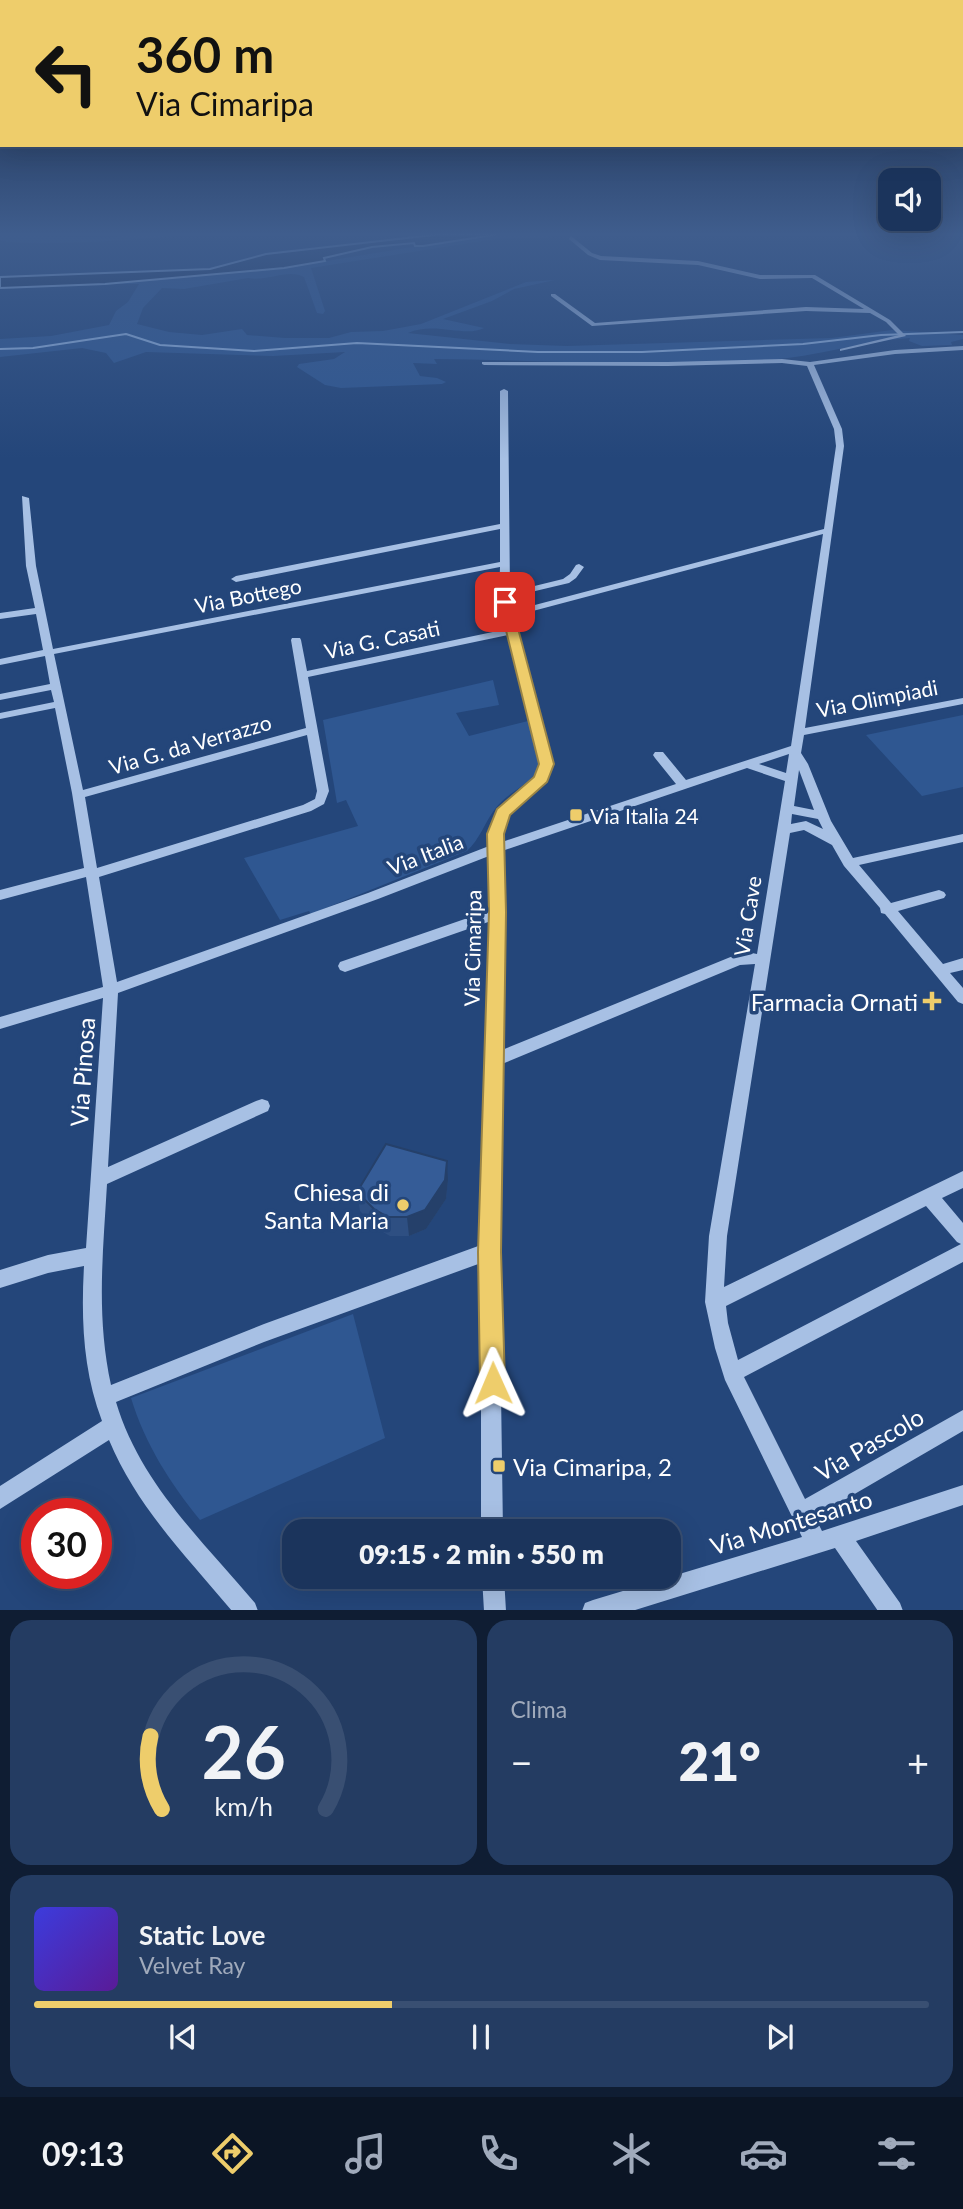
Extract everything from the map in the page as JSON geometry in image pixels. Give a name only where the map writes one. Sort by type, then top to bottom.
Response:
[{"type":"street","points":[[572,309],[594,325],[805,309]]},
{"type":"street","points":[[810,364],[807,360],[811,357],[901,338],[902,334],[871,310],[816,309]]},
{"type":"street","points":[[484,363],[642,365],[788,361],[810,364],[885,353],[963,348]]},
{"type":"street","name":"Via Cave","points":[[810,364],[841,439],[763,961],[716,1247],[714,1302],[732,1373],[817,1543]]},
{"type":"street","name":"Via Cimaripa","points":[[492,1519],[490,1252],[498,912],[496,830],[503,813],[541,779],[547,764],[504,596],[504,391]]},
{"type":"street","name":"Via Pinosa","points":[[25,498],[31,566],[79,795],[111,990],[93,1256],[92,1328],[96,1368],[114,1425],[137,1475],[161,1511],[246,1610]]},
{"type":"street","points":[[236,579],[503,526]]},
{"type":"street","points":[[507,615],[829,530]]},
{"type":"street","name":"Via Bottego","points":[[0,662],[503,564]]},
{"type":"street","points":[[504,596],[564,582],[573,576],[579,566]]},
{"type":"street","points":[[0,616],[40,610]]},
{"type":"street","name":"Via G. Casati","points":[[303,675],[511,631]]},
{"type":"street","points":[[0,895],[92,872],[318,803],[323,791],[296,640]]},
{"type":"street","points":[[0,697],[56,686]]},
{"type":"street","name":"Via Olimpiadi","points":[[797,733],[963,701]]},
{"type":"street","points":[[0,716],[60,704]]},
{"type":"street","name":"Via G. da Verrazzo","points":[[79,795],[313,730]]},
{"type":"street","points":[[794,750],[823,816],[849,863],[963,999]]},
{"type":"street","name":"Via Italia","points":[[0,1023],[111,990],[373,896],[496,848],[794,750]]},
{"type":"street","points":[[659,755],[684,786]]},
{"type":"street","points":[[746,765],[769,769],[790,778]]},
{"type":"street","points":[[786,809],[823,816]]},
{"type":"street","points":[[783,830],[806,825],[838,844]]},
{"type":"street","points":[[849,863],[963,838]]},
{"type":"street","points":[[886,909],[939,895]]},
{"type":"street","points":[[345,966],[498,912]]},
{"type":"street","points":[[495,1060],[738,960],[752,958],[763,961]]},
{"type":"street","points":[[939,970],[963,964]]},
{"type":"street","points":[[98,1180],[262,1106]]},
{"type":"street","points":[[714,1302],[963,1179]]},
{"type":"street","points":[[929,1196],[963,1236]]},
{"type":"street","points":[[104,1397],[264,1333],[490,1252]]},
{"type":"street","points":[[732,1373],[963,1252]]},
{"type":"street","points":[[0,1279],[48,1264],[93,1256]]},
{"type":"street","name":"Via Pascolo","points":[[801,1513],[963,1420]]},
{"type":"street","points":[[0,1497],[114,1425]]},
{"type":"street","name":"Via Montesanto","points":[[596,1610],[840,1536],[963,1495]]},
{"type":"street","points":[[840,1536],[890,1610]]},
{"type":"street","points":[[494,1589],[495,1610]]},
{"type":"shaded area","points":[[143,309],[137,324],[169,332],[202,335],[242,329],[247,335],[285,338],[329,338],[351,332],[383,331],[421,324],[458,309],[470,309],[443,319],[484,328],[476,331],[429,329],[408,333],[510,344],[567,346],[832,338],[892,330],[963,335],[963,339],[951,342],[952,345],[922,346],[909,341],[910,338],[786,358],[726,362],[434,359],[437,364],[413,363],[420,376],[446,382],[442,384],[341,388],[325,385],[297,367],[299,364],[334,359],[345,352],[273,356],[146,352],[114,363],[106,353],[82,348],[0,357],[0,339],[51,336],[109,325],[116,311]]},
{"type":"shaded area","points":[[316,309],[324,309],[323,314],[317,313]]},
{"type":"shaded area","points":[[493,680],[499,705],[456,713],[469,736],[532,720],[543,762],[527,782],[495,809],[472,846],[467,851],[311,914],[309,911],[280,920],[244,858],[358,826],[346,800],[337,803],[323,720]]},
{"type":"shaded area","points":[[963,715],[963,787],[922,796],[866,735]]},
{"type":"shaded area","points":[[353,1314],[385,1438],[200,1520],[160,1462],[143,1431],[131,1398]]},
{"type":"building","name":"Chiesa di Santa Maria","points":[[386,1144],[447,1161],[445,1180],[425,1210],[407,1217],[388,1217],[374,1209],[357,1192]]},
{"type":"waterway","points":[[0,349],[33,348],[126,334],[160,345],[254,351],[357,343],[538,352],[642,352],[803,344],[881,335],[963,332]]},
{"type":"place","name":"Via Italia 24","points":[[576,815]]},
{"type":"place","name":"Farmacia Ornati","points":[[932,1001]]},
{"type":"place","name":"Chiesa di Santa Maria","points":[[403,1205]]},
{"type":"place","name":"Via Cimaripa, 2","points":[[499,1466]]},
{"type":"route","points":[[493,1383],[490,1252],[498,912],[495,842],[498,822],[503,813],[514,800],[541,779],[547,764],[505,602]]}]
